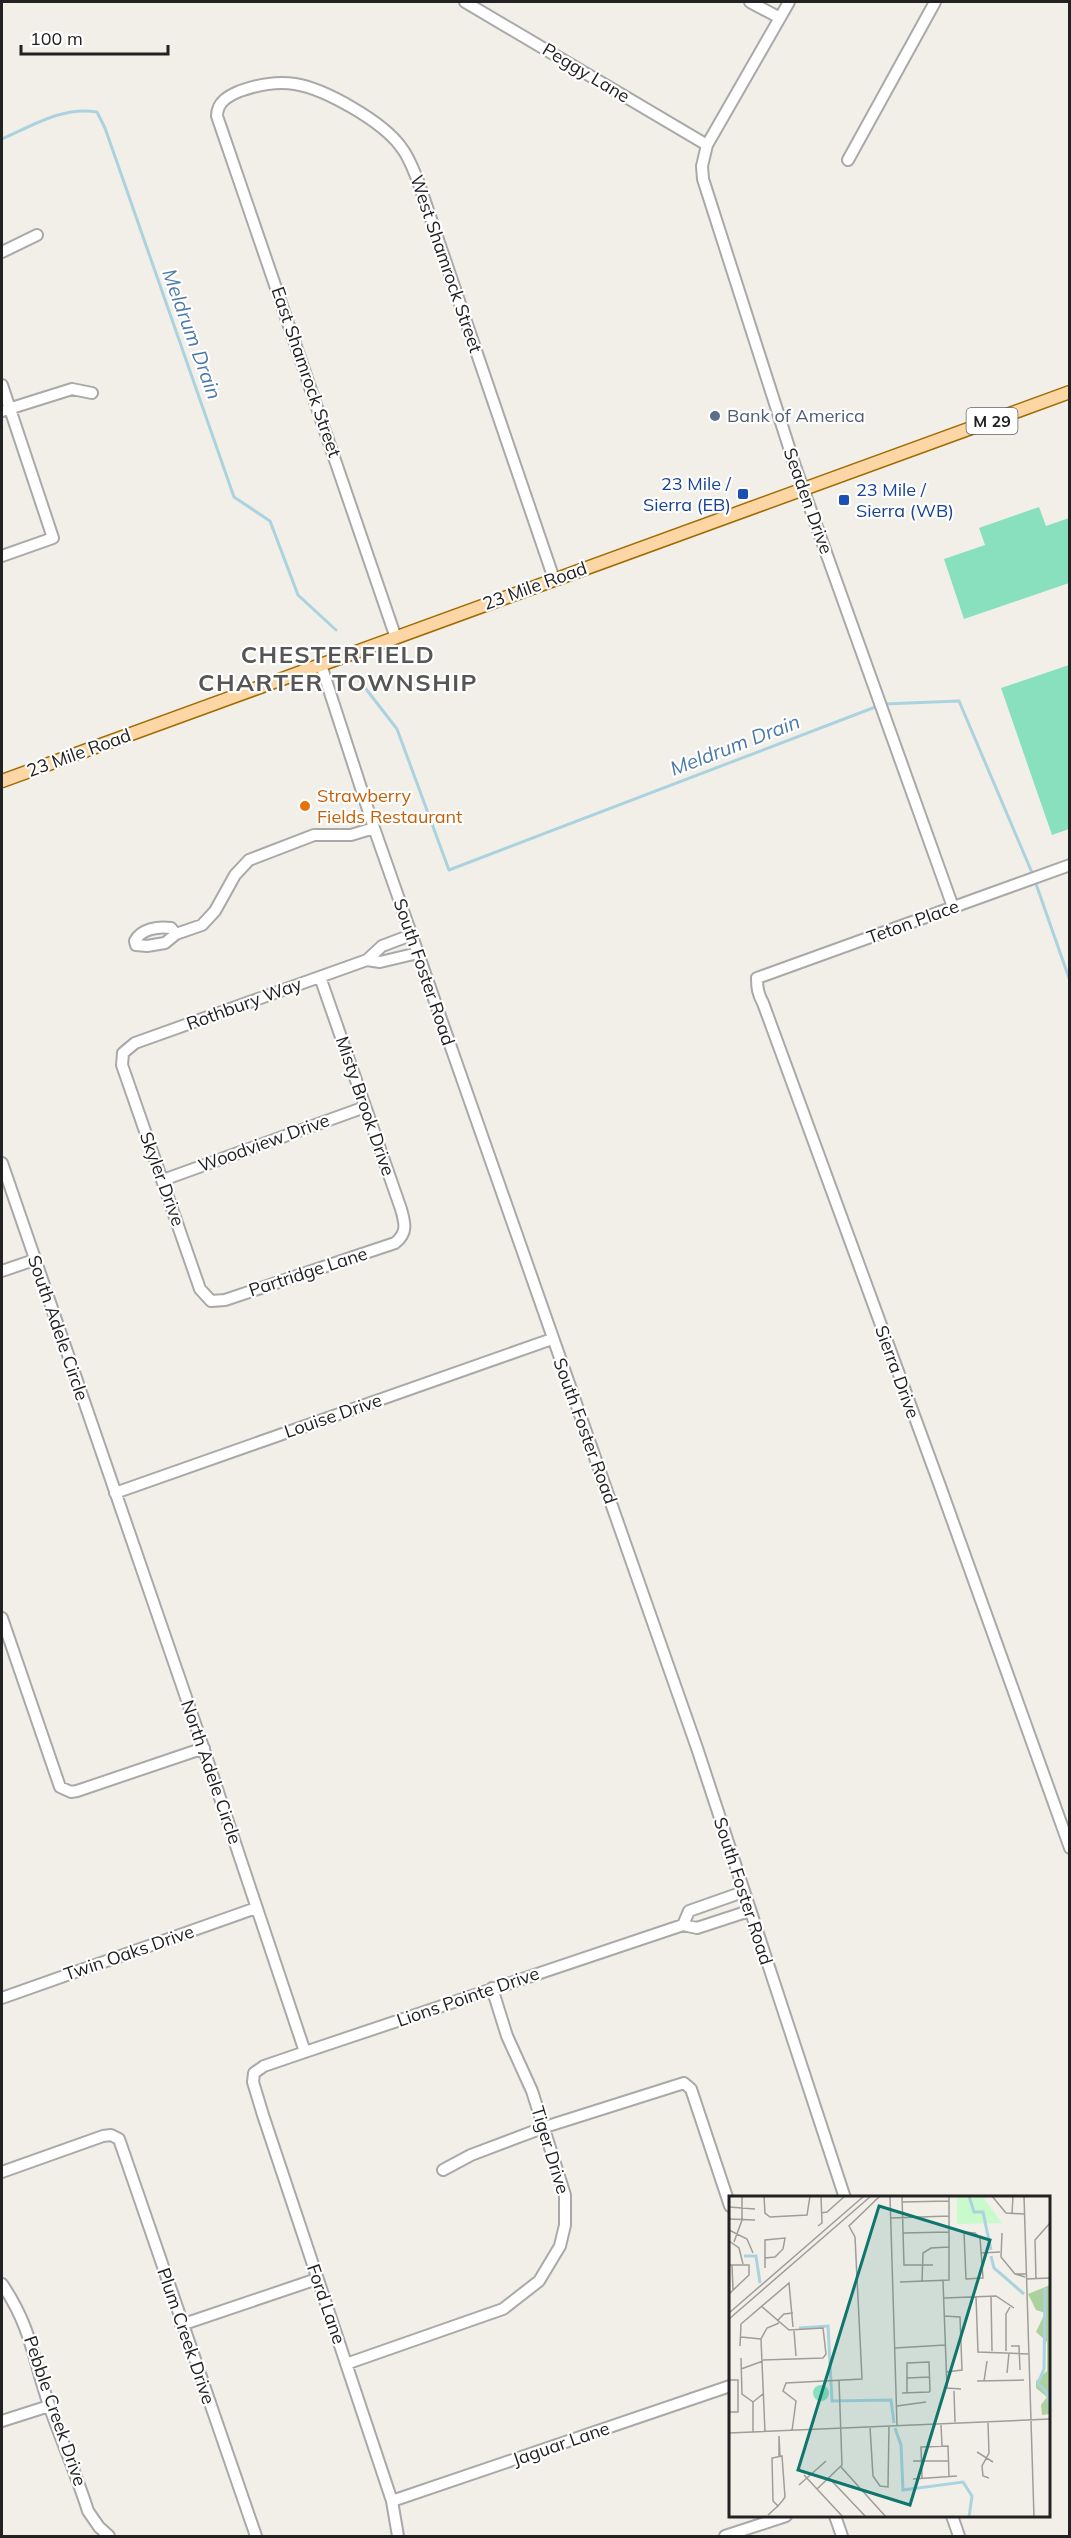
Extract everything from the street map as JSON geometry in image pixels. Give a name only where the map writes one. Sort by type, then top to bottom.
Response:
[{"type":"main road","name":"23 Mile Road","points":[[2,781],[1070,392]]},
{"type":"street","name":"Peggy Lane","points":[[465,2],[707,145]]},
{"type":"street","points":[[750,2],[780,18]]},
{"type":"street","name":"Seaden Drive","points":[[789,2],[707,145],[702,166],[705,185],[804,489],[954,907]]},
{"type":"street","points":[[848,160],[935,2]]},
{"type":"street","name":"West Shamrock Street","points":[[218,105],[236,93],[260,85],[292,83],[307,87],[373,122],[402,148],[418,181],[554,579]]},
{"type":"street","name":"East Shamrock Street","points":[[218,105],[219,122],[396,638]]},
{"type":"street","points":[[2,252],[37,235]]},
{"type":"street","points":[[2,386],[5,409],[53,538],[2,556]]},
{"type":"street","points":[[5,409],[72,389],[92,393]]},
{"type":"street","name":"South Foster Road","points":[[321,665],[411,935],[697,1748],[844,2196]]},
{"type":"street","points":[[176,934],[171,928],[165,927],[150,930],[137,937],[136,945],[165,943],[176,934],[196,928],[208,919],[224,898],[235,875],[249,860],[314,835],[351,835],[374,828]]},
{"type":"street","name":"Teton Place","points":[[757,978],[1070,866]]},
{"type":"street","name":"Rothbury Way","points":[[123,1053],[135,1043],[367,960],[382,946],[411,935]]},
{"type":"street","name":"Rothbury Way","points":[[367,960],[380,963],[418,953]]},
{"type":"street","name":"Misty Brook Drive","points":[[320,977],[401,1209],[405,1224],[402,1236]]},
{"type":"street","name":"Sierra Drive","points":[[757,978],[758,994],[940,1486],[1070,1848]]},
{"type":"street","name":"Skyler Drive","points":[[123,1053],[122,1065],[200,1289],[211,1301]]},
{"type":"street","name":"Woodview Drive","points":[[163,1180],[365,1107]]},
{"type":"street","name":"South Adele Circle","points":[[2,1163],[115,1493]]},
{"type":"street","name":"Partridge Lane","points":[[211,1301],[225,1300],[395,1243],[402,1236]]},
{"type":"street","points":[[2,1271],[34,1260]]},
{"type":"street","name":"Louise Drive","points":[[115,1493],[552,1339]]},
{"type":"street","name":"North Adele Circle","points":[[115,1493],[204,1748],[305,2052]]},
{"type":"street","points":[[2,1618],[60,1787],[71,1792],[77,1791],[204,1748]]},
{"type":"street","points":[[743,1892],[689,1911],[683,1924],[696,1928],[749,1911]]},
{"type":"street","name":"Twin Oaks Drive","points":[[2,1998],[256,1908]]},
{"type":"street","name":"Lions Pointe Drive","points":[[255,2073],[264,2066],[683,1924]]},
{"type":"street","name":"Tiger Drive","points":[[346,2364],[494,2314],[521,2297],[539,2281],[560,2246],[566,2209],[565,2195],[545,2127],[532,2091],[507,2036],[492,1988]]},
{"type":"street","name":"Ford Lane","points":[[255,2073],[254,2087],[392,2501],[399,2536]]},
{"type":"street","points":[[443,2170],[471,2155],[545,2127],[680,2083],[687,2084],[691,2089],[729,2203]]},
{"type":"street","name":"Plum Creek Drive","points":[[2,2172],[103,2136],[116,2136],[122,2146],[181,2325],[256,2536]]},
{"type":"street","points":[[181,2325],[317,2279]]},
{"type":"street","name":"Pebble Creek Drive","points":[[2,2284],[21,2315],[28,2332],[49,2406],[88,2511],[99,2527],[109,2536]]},
{"type":"street","name":"Jaguar Lane","points":[[392,2501],[729,2386]]},
{"type":"street","points":[[2,2421],[49,2406]]},
{"type":"street","points":[[725,2536],[783,2517]]},
{"type":"street","points":[[835,2517],[842,2536]]},
{"type":"street","points":[[952,2517],[959,2536]]},
{"type":"green space","points":[[1039,507],[1046,526],[1069,518],[1069,583],[964,619],[944,559],[985,545],[979,528]]},
{"type":"green space","points":[[1069,665],[1069,829],[1052,835],[1001,688]]},
{"type":"waterway","name":"Meldrum Drain","points":[[2,139],[60,114],[97,112],[105,128],[234,497],[270,521],[298,595],[336,630]]},
{"type":"waterway","name":"Meldrum Drain","points":[[356,676],[397,729],[449,870],[878,706]]},
{"type":"waterway","name":"Meldrum Drain","points":[[884,704],[959,701],[1033,875]]},
{"type":"waterway","name":"Meldrum Drain","points":[[1035,881],[1070,981]]},
{"type":"place","name":"Bank of America","points":[[715,416]]},
{"type":"place","name":"23 Mile / Sierra (EB)","points":[[743,494]]},
{"type":"place","name":"23 Mile / Sierra (WB)","points":[[844,500]]},
{"type":"place","name":"Strawberry Fields Restaurant","points":[[305,806]]},
{"type":"district","name":"CHESTERFIELD CHARTER TOWNSHIP","points":[[338,669]]}]
